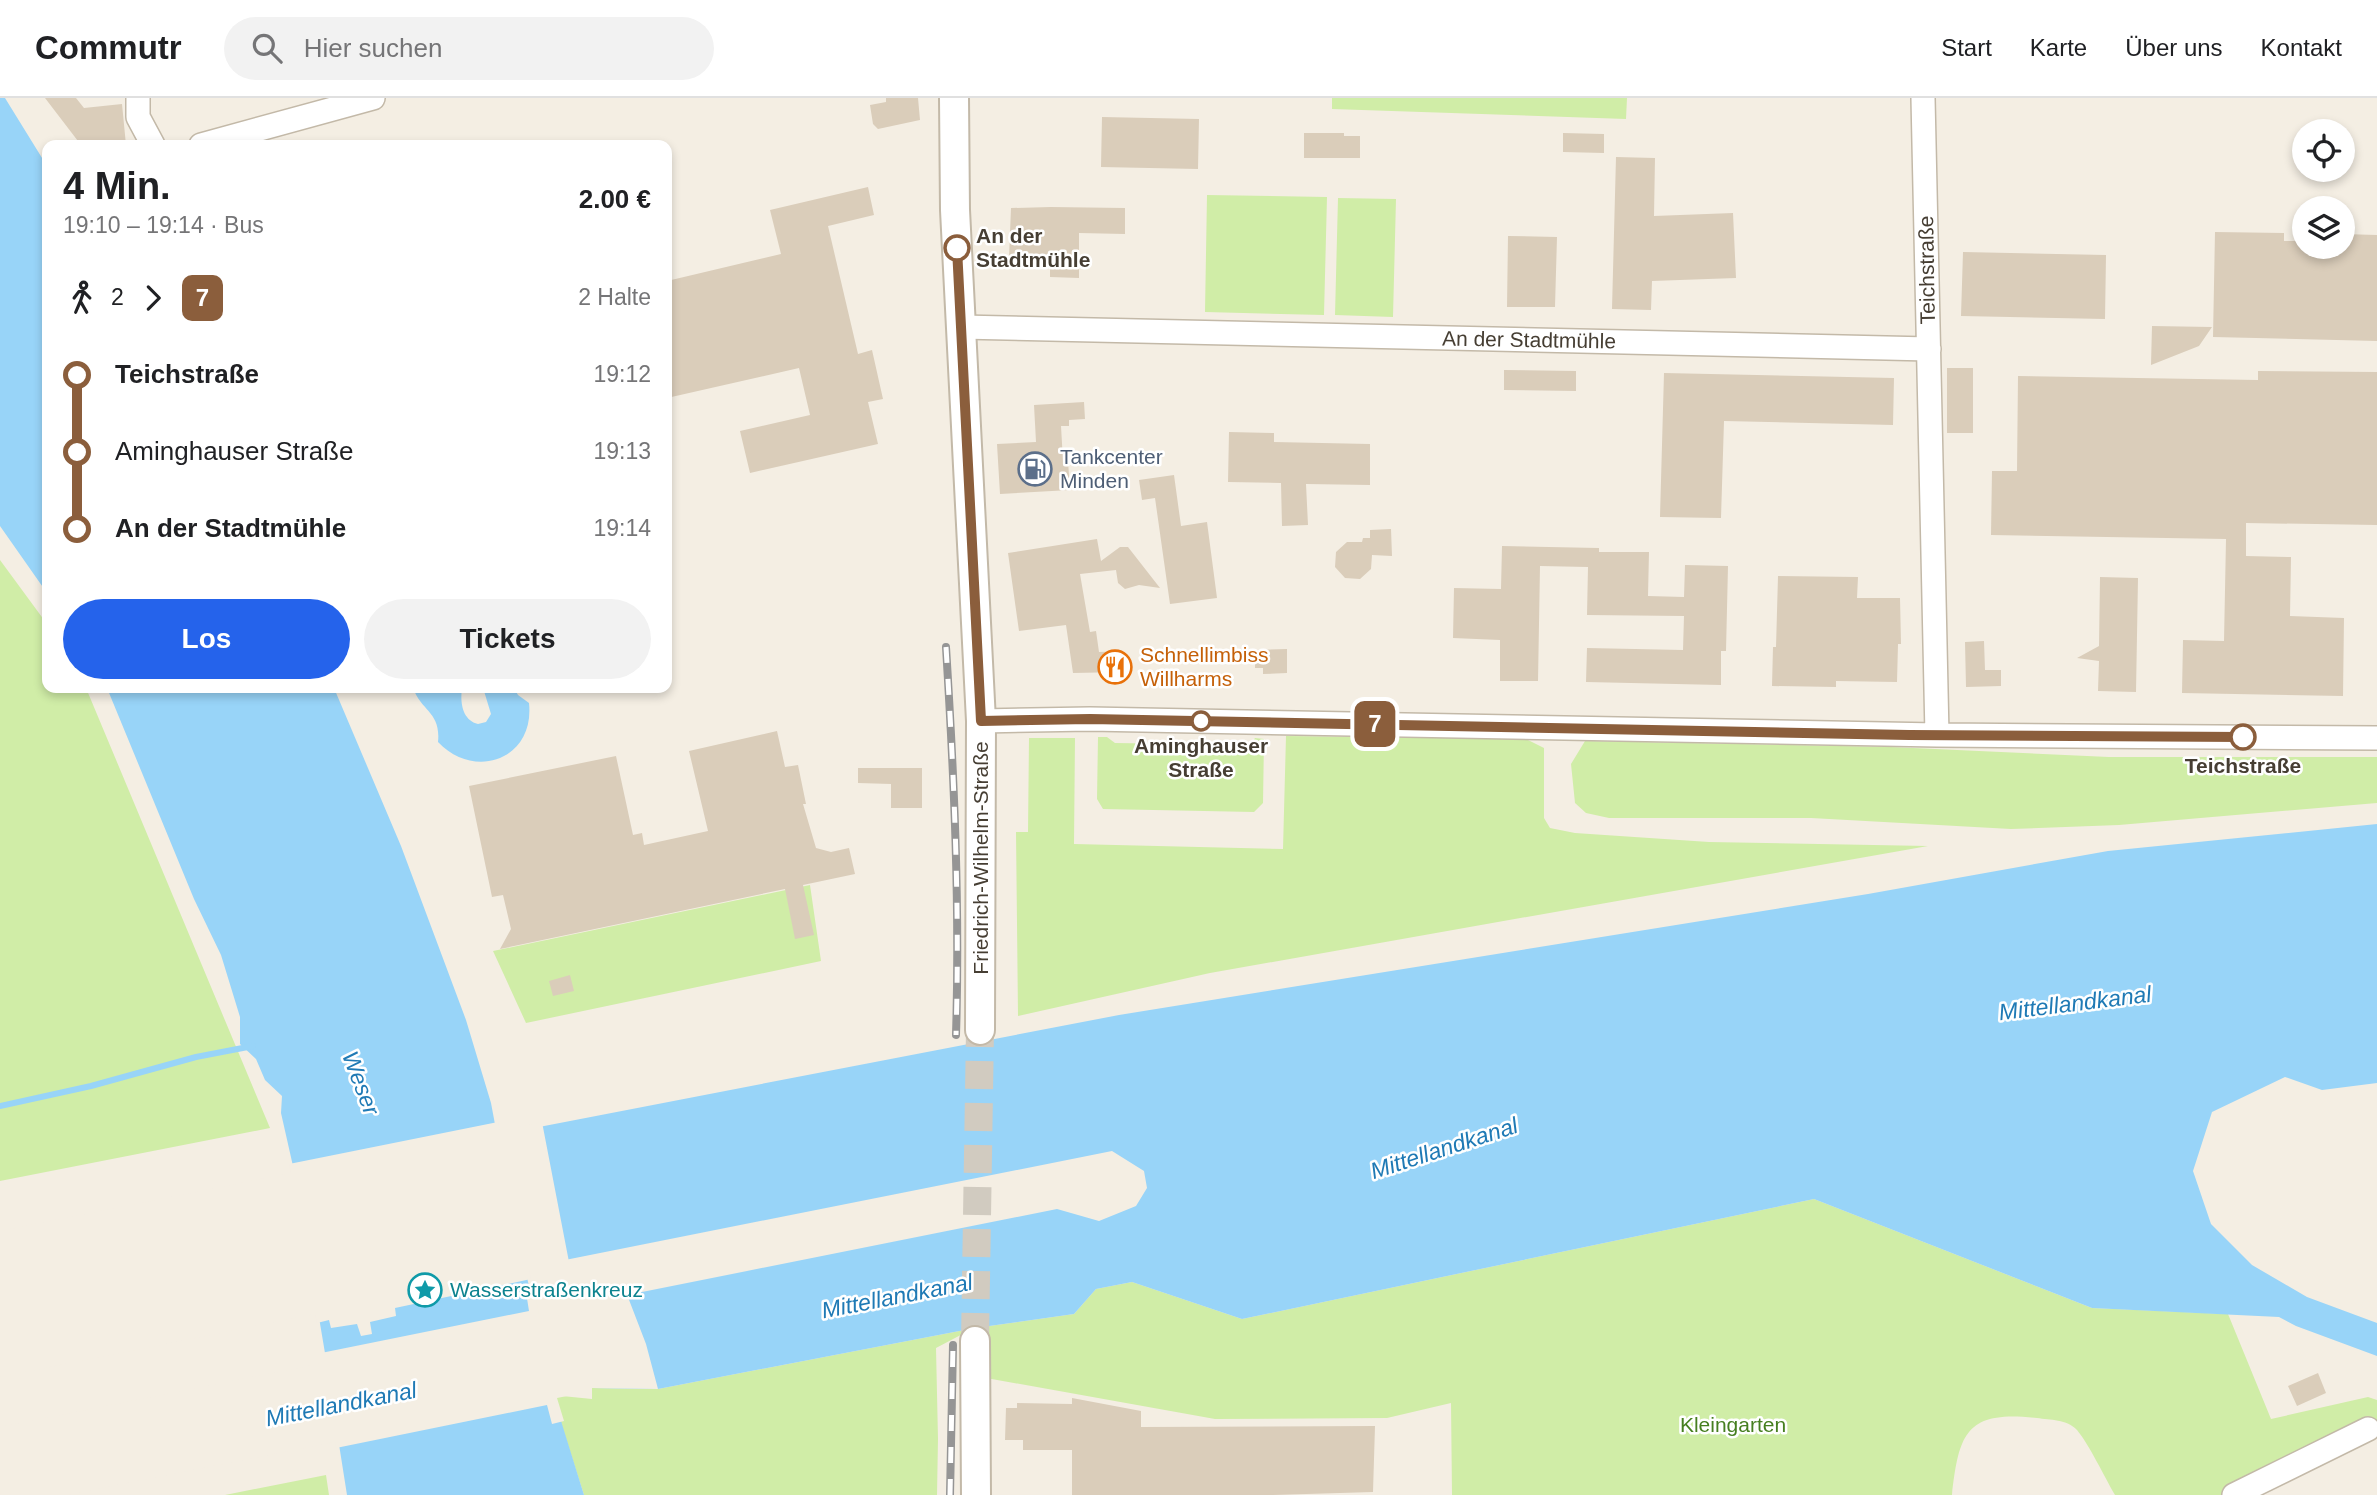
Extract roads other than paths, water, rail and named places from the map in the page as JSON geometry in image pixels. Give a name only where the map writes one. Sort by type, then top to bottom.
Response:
[{"type":"street","points":[[138,98],[138,117],[150,140]]},
{"type":"street","points":[[219,140],[373,98]]},
{"type":"street","name":"Friedrich-Wilhelm-Straße","points":[[954,98],[954,169],[981,721],[980,1030]]},
{"type":"street","name":"Teichstraße","points":[[1923,98],[1937,735]]},
{"type":"street","name":"An der Stadtmühle","points":[[961,327],[1929,349]]},
{"type":"street","points":[[981,721],[1090,719],[1937,735],[2377,738]]},
{"type":"street","points":[[975,1341],[976,1495]]},
{"type":"street","points":[[2234,1495],[2368,1429]]},
{"type":"water","points":[[0,98],[5,98],[42,158],[42,586],[0,526]]},
{"type":"water","points":[[109,693],[336,693],[401,846],[466,1020],[491,1103],[497,1135],[1119,1015],[1868,894],[2108,851],[2377,824],[2377,1083],[2322,1090],[2285,1077],[2212,1112],[2193,1171],[2211,1224],[2252,1265],[2307,1297],[2377,1323],[2377,1356],[2279,1317],[2092,1308],[1814,1199],[1242,1319],[1132,1282],[1096,1289],[1074,1314],[975,1328],[658,1389],[592,1388],[553,1395],[584,1495],[347,1495],[338,1438],[0,1495],[327,1365],[295,1175],[281,1113],[282,1096],[265,1080],[256,1059],[240,1044],[240,1017],[221,955],[194,899]],"holes":[[[1112,1151],[1144,1171],[1147,1188],[1136,1206],[1099,1221],[1057,1209],[627,1295],[584,1314],[537,1323],[525,1268]]]},
{"type":"water","points":[[416,693],[462,693],[465,715],[478,724],[486,722],[491,714],[485,693],[517,693],[529,703],[528,722],[523,738],[513,750],[500,758],[485,762],[453,754],[438,742],[437,724]]},
{"type":"waterway","points":[[0,1106],[91,1086],[196,1057],[253,1046]]},
{"type":"tunnel","points":[[975,1341],[980,1030]]},
{"type":"railway","points":[[946,647],[956,841],[956,1035]]},
{"type":"railway","points":[[950,1495],[953,1345]]},
{"type":"place","name":"An der Stadtmühle","points":[[957,248]]},
{"type":"place","name":"Tankcenter Minden","points":[[1035,469]]},
{"type":"place","name":"Schnellimbiss Willharms","points":[[1115,667]]},
{"type":"place","name":"Aminghauser Straße","points":[[1201,721]]},
{"type":"place","name":"Teichstraße","points":[[2243,737]]},
{"type":"place","name":"Wasserstraßenkreuz","points":[[425,1290]]},
{"type":"water label","name":"Mittellandkanal","points":[[2075,1003]]},
{"type":"water label","name":"Weser","points":[[361,1083]]},
{"type":"water label","name":"Mittellandkanal","points":[[1444,1148]]},
{"type":"water label","name":"Mittellandkanal","points":[[897,1296]]},
{"type":"water label","name":"Mittellandkanal","points":[[341,1404]]},
{"type":"park label","name":"Kleingarten","points":[[1733,1425]]}]
